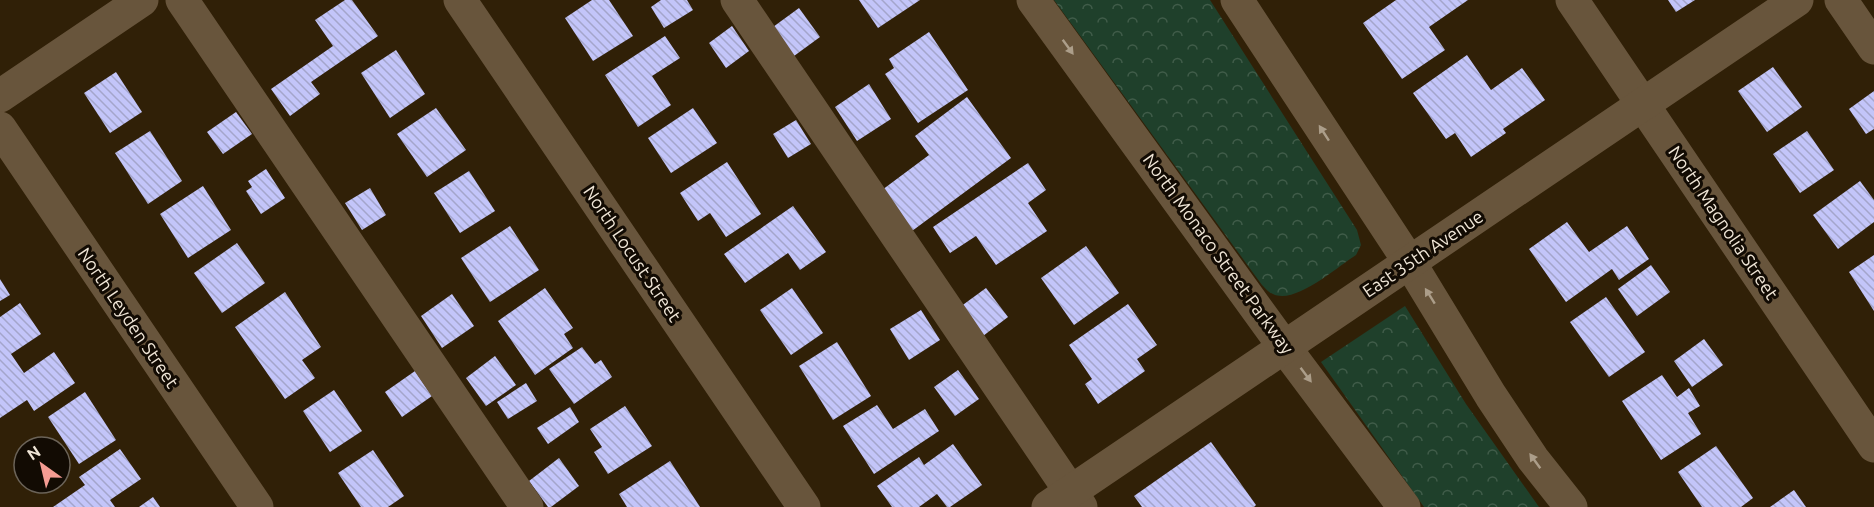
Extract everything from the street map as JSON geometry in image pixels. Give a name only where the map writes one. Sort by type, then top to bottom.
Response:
[{"type":"street","points":[[0,96],[142,0]]},
{"type":"street","points":[[182,0],[527,507]]},
{"type":"street","name":"North Locust Street","points":[[460,0],[804,507]]},
{"type":"street","points":[[737,0],[1066,502]]},
{"type":"street","name":"North Monaco Street Parkway","points":[[1033,0],[1285,348],[1404,507]]},
{"type":"street","points":[[1237,0],[1410,263],[1491,396],[1533,459],[1571,507]]},
{"type":"street","name":"North Magnolia Street","points":[[1572,0],[1874,446]]},
{"type":"street","name":"East 35th Avenue","points":[[1066,502],[1285,348],[1797,0]]},
{"type":"street","points":[[1841,0],[1874,48]]},
{"type":"street","name":"North Leyden Street","points":[[0,128],[257,507]]},
{"type":"green space","points":[[1054,0],[1210,0],[1357,230],[1361,245],[1356,255],[1304,290],[1282,296],[1269,292]]},
{"type":"green space","points":[[1405,306],[1466,404],[1539,507],[1424,507],[1321,362]]},
{"type":"building","points":[[345,0],[352,0],[378,36],[311,82],[320,94],[290,116],[271,89],[333,46],[315,20]]},
{"type":"building","points":[[592,0],[609,0],[633,36],[593,61],[565,18]]},
{"type":"building","points":[[661,0],[687,0],[693,10],[664,28],[651,7]]},
{"type":"building","points":[[859,0],[920,0],[878,28]]},
{"type":"building","points":[[1396,0],[1468,0],[1429,27],[1445,50],[1402,79],[1363,23]]},
{"type":"building","points":[[1668,0],[1695,0],[1676,12]]},
{"type":"building","points":[[799,8],[820,37],[794,56],[773,27]]},
{"type":"building","points":[[732,26],[749,51],[726,68],[709,43]]},
{"type":"building","points":[[929,32],[968,90],[918,123],[885,74],[894,68],[889,59]]},
{"type":"building","points":[[665,36],[680,58],[652,76],[671,105],[638,127],[605,75]]},
{"type":"building","points":[[396,50],[425,94],[390,118],[361,73]]},
{"type":"building","points":[[1467,55],[1491,90],[1522,68],[1545,100],[1503,129],[1506,133],[1471,157],[1455,133],[1446,139],[1413,93]]},
{"type":"building","points":[[1773,67],[1802,107],[1767,132],[1738,91]]},
{"type":"building","points":[[116,72],[142,112],[110,133],[84,93]]},
{"type":"building","points":[[869,84],[891,119],[857,141],[835,107]]},
{"type":"building","points":[[1874,91],[1874,129],[1866,134],[1849,109]]},
{"type":"building","points":[[967,97],[1011,158],[912,231],[882,190],[929,155],[915,136]]},
{"type":"building","points":[[436,108],[466,150],[427,177],[397,134]]},
{"type":"building","points":[[693,108],[717,143],[671,173],[648,138]]},
{"type":"building","points":[[236,112],[252,134],[223,154],[207,132]]},
{"type":"building","points":[[796,120],[811,144],[788,158],[773,134]]},
{"type":"building","points":[[150,131],[182,181],[148,204],[115,153]]},
{"type":"building","points":[[1807,131],[1834,170],[1800,193],[1773,154]]},
{"type":"building","points":[[727,162],[761,214],[726,237],[710,213],[698,221],[680,193]]},
{"type":"building","points":[[1028,163],[1046,190],[1028,203],[1047,231],[996,265],[976,236],[950,253],[933,227]]},
{"type":"building","points":[[266,169],[285,198],[261,214],[246,191],[252,187],[248,181]]},
{"type":"building","points":[[469,171],[495,211],[460,233],[434,193]]},
{"type":"building","points":[[1860,181],[1874,200],[1874,222],[1838,249],[1813,215]]},
{"type":"building","points":[[203,186],[231,230],[188,258],[160,214]]},
{"type":"building","points":[[370,188],[386,215],[362,230],[345,203]]},
{"type":"building","points":[[793,206],[826,252],[800,270],[788,253],[745,283],[724,254]]},
{"type":"building","points":[[1567,222],[1589,252],[1627,226],[1649,259],[1619,280],[1612,269],[1566,302],[1529,249]]},
{"type":"building","points":[[510,226],[539,270],[490,302],[461,258]]},
{"type":"building","points":[[237,243],[265,283],[222,313],[194,273]]},
{"type":"building","points":[[1086,246],[1119,293],[1074,325],[1041,278]]},
{"type":"building","points":[[1874,255],[1874,311],[1849,272]]},
{"type":"building","points":[[1651,265],[1670,292],[1637,316],[1618,289]]},
{"type":"building","points":[[0,279],[10,295],[0,301]]},
{"type":"building","points":[[545,288],[573,328],[564,334],[573,348],[535,375],[498,321]]},
{"type":"building","points":[[792,288],[823,333],[791,355],[760,310]]},
{"type":"building","points":[[986,288],[1008,317],[983,336],[960,307]]},
{"type":"building","points":[[285,292],[321,347],[302,360],[315,378],[285,399],[235,327]]},
{"type":"building","points":[[452,294],[474,326],[442,348],[421,316]]},
{"type":"building","points":[[1606,297],[1645,352],[1609,377],[1570,322]]},
{"type":"building","points":[[20,303],[41,334],[11,354],[24,373],[54,352],[75,383],[34,411],[27,400],[0,418],[0,317]]},
{"type":"building","points":[[1128,304],[1157,345],[1137,359],[1145,371],[1098,404],[1085,384],[1092,379],[1069,345]]},
{"type":"building","points":[[921,310],[940,340],[909,360],[890,329]]},
{"type":"building","points":[[1704,339],[1723,365],[1692,387],[1674,361]]},
{"type":"building","points":[[837,342],[871,396],[833,420],[799,366]]},
{"type":"building","points":[[582,347],[595,364],[601,360],[612,377],[574,404],[549,369]]},
{"type":"building","points":[[495,356],[516,385],[486,406],[466,378]]},
{"type":"building","points":[[958,370],[979,399],[955,416],[934,387]]},
{"type":"building","points":[[415,371],[432,396],[402,417],[385,392]]},
{"type":"building","points":[[1662,375],[1677,397],[1689,388],[1700,406],[1688,413],[1701,434],[1661,460],[1622,401]]},
{"type":"building","points":[[526,383],[537,401],[508,419],[497,402]]},
{"type":"building","points":[[334,390],[362,431],[330,452],[303,411]]},
{"type":"building","points":[[85,392],[116,440],[79,464],[72,453],[72,435],[60,435],[48,417]]},
{"type":"building","points":[[877,405],[893,429],[925,409],[939,431],[874,474],[843,426]]},
{"type":"building","points":[[625,406],[652,446],[608,474],[594,452],[602,447],[590,429]]},
{"type":"building","points":[[570,407],[579,422],[548,444],[537,428]]},
{"type":"building","points":[[1211,442],[1256,505],[1254,507],[1142,507],[1134,496]]},
{"type":"building","points":[[953,444],[982,485],[950,507],[947,507],[937,494],[919,507],[892,507],[877,486],[919,457],[924,465]]},
{"type":"building","points":[[1716,446],[1753,498],[1741,507],[1702,507],[1678,472]]},
{"type":"building","points":[[120,449],[141,479],[110,500],[115,507],[53,507],[85,485],[79,477]]},
{"type":"building","points":[[373,450],[404,496],[388,507],[361,507],[338,473]]},
{"type":"building","points":[[559,458],[579,486],[548,507],[529,481]]},
{"type":"building","points":[[670,461],[700,507],[627,507],[619,494]]},
{"type":"building","points":[[1794,490],[1806,507],[1770,507]]},
{"type":"building","points":[[153,497],[160,507],[139,507]]}]
